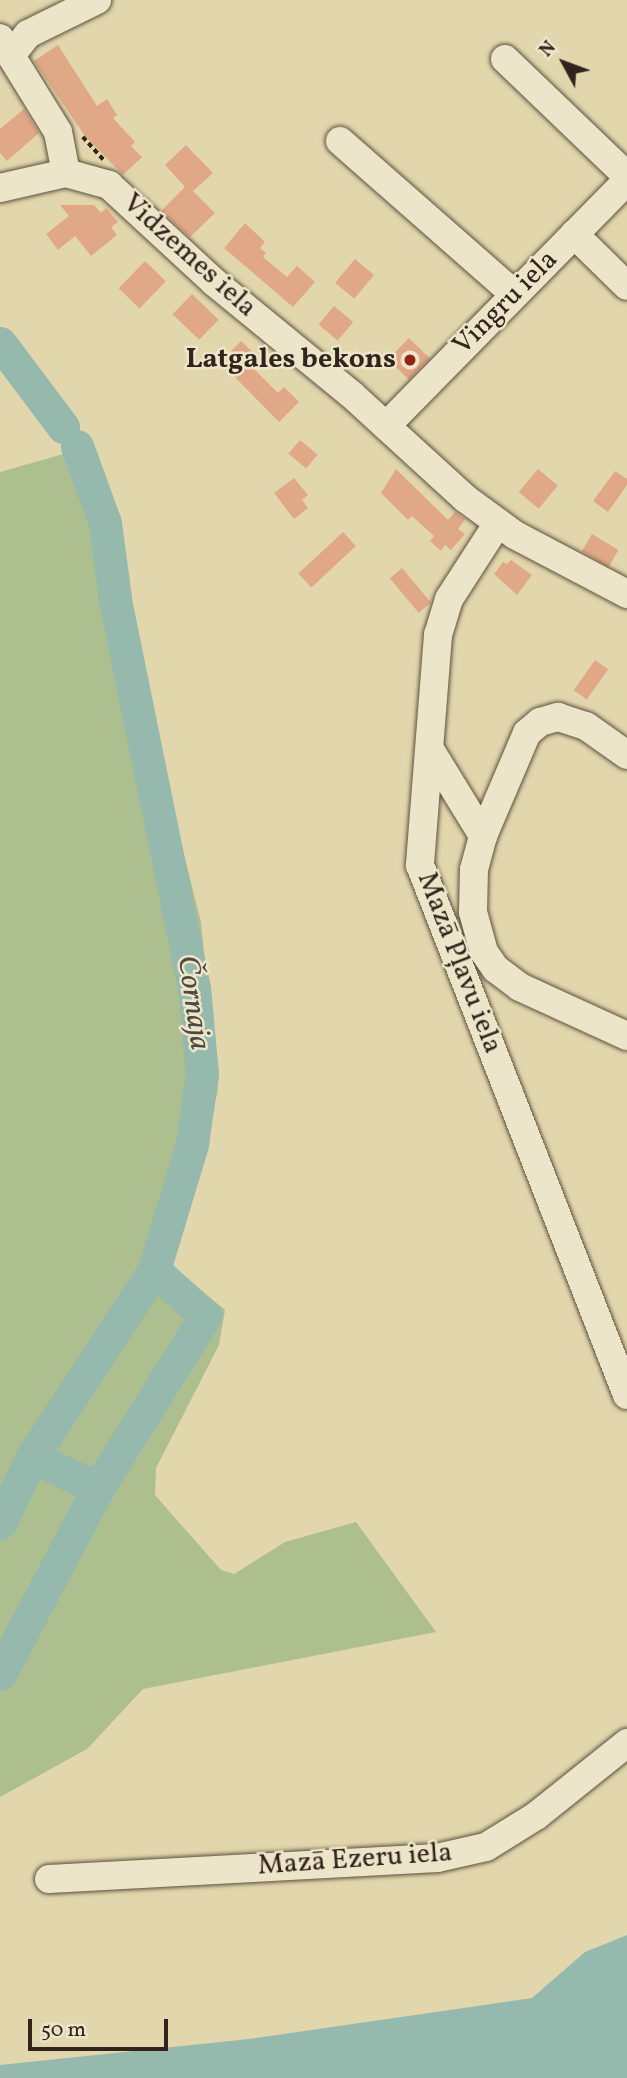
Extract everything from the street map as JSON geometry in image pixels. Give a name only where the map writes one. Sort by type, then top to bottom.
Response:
[{"type":"street","points":[[0,188],[66,173],[58,132],[6,45],[97,0]]},
{"type":"street","points":[[505,59],[627,178]]},
{"type":"street","points":[[340,141],[514,294]]},
{"type":"street","name":"Vidzemes iela","points":[[66,173],[109,185],[214,282],[498,523],[544,553],[623,584]]},
{"type":"street","name":"Vingru iela","points":[[386,426],[627,178]]},
{"type":"street","points":[[574,234],[627,286]]},
{"type":"street","name":"Mazā Pļavu iela","points":[[498,523],[449,599],[438,635],[420,865],[627,1395]]},
{"type":"street","points":[[627,755],[586,726],[558,717],[540,722],[527,733],[483,835],[474,869],[473,912],[484,952],[496,969],[520,987],[627,1036]]},
{"type":"street","points":[[430,751],[483,835]]},
{"type":"street","name":"Mazā Ezeru iela","points":[[49,1878],[437,1858],[486,1847],[536,1816],[627,1743]]},
{"type":"green space","points":[[88,447],[118,513],[151,723],[201,922],[218,1091],[171,1265],[225,1310],[219,1345],[156,1468],[155,1495],[221,1570],[234,1574],[285,1542],[356,1522],[436,1632],[143,1689],[87,1749],[0,1797],[0,472]]},
{"type":"water","points":[[627,1935],[627,2078],[0,2078],[0,2065],[249,2039],[532,1998],[585,1952]]},
{"type":"building","points":[[58,45],[97,106],[107,99],[117,115],[113,118],[135,142],[131,146],[142,157],[123,175],[85,136],[34,61]]},
{"type":"building","points":[[24,109],[39,133],[7,161],[0,153],[0,129]]},
{"type":"building","points":[[186,145],[213,173],[193,191],[215,213],[190,237],[161,211],[185,187],[165,165]]},
{"type":"building","points":[[60,205],[94,205],[101,213],[106,208],[118,222],[111,227],[117,235],[91,256],[75,236],[58,250],[46,234],[69,216]]},
{"type":"building","points":[[245,223],[265,242],[260,248],[266,253],[263,257],[287,277],[297,266],[315,282],[293,307],[224,248]]},
{"type":"building","points":[[355,259],[374,275],[354,299],[335,283]]},
{"type":"building","points":[[145,261],[166,281],[139,308],[119,288]]},
{"type":"building","points":[[192,294],[219,320],[199,340],[173,314]]},
{"type":"building","points":[[334,306],[353,322],[338,340],[319,324]]},
{"type":"building","name":"Latgales bekons","points":[[409,338],[430,358],[409,380],[388,360]]},
{"type":"building","points":[[241,341],[261,360],[253,368],[278,393],[284,387],[299,402],[279,422],[220,362]]},
{"type":"building","points":[[300,440],[318,455],[306,469],[288,454]]},
{"type":"building","points":[[396,469],[448,520],[455,512],[465,519],[458,529],[465,534],[451,550],[445,545],[441,551],[430,541],[434,536],[412,516],[408,520],[381,493]]},
{"type":"building","points":[[538,469],[558,486],[539,509],[519,492]]},
{"type":"building","points":[[615,471],[627,479],[627,485],[608,512],[593,501]]},
{"type":"building","points":[[294,478],[308,495],[302,500],[308,508],[294,519],[274,493]]},
{"type":"building","points":[[343,532],[356,546],[311,587],[298,574]]},
{"type":"building","points":[[592,534],[619,550],[608,567],[582,551]]},
{"type":"building","points":[[511,560],[532,575],[517,595],[494,574],[503,562],[507,564]]},
{"type":"building","points":[[402,568],[431,602],[419,613],[390,578]]},
{"type":"building","points":[[595,660],[608,669],[587,699],[574,690]]},
{"type":"waterway","name":"Čornaja","points":[[0,343],[63,427]]},
{"type":"waterway","name":"Čornaja","points":[[0,1523],[32,1457],[154,1270],[192,1144],[202,1074],[194,988],[115,598],[105,523],[77,446]]},
{"type":"waterway","points":[[0,1674],[98,1488],[205,1316],[154,1270]]},
{"type":"waterway","points":[[32,1457],[98,1488]]},
{"type":"place","name":"Latgales bekons","points":[[410,360]]}]
